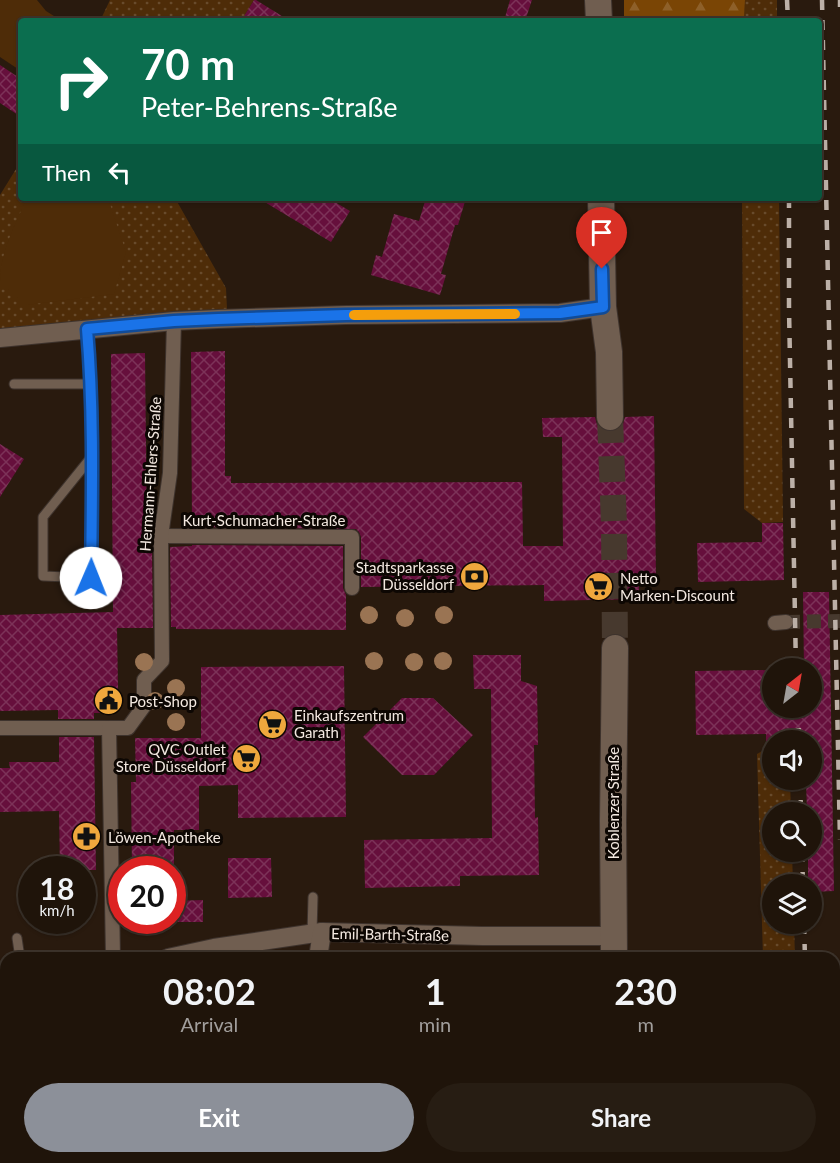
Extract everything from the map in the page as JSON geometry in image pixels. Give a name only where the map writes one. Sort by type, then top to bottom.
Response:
[{"type":"main road","points":[[598,0],[599,18]]},
{"type":"main road","points":[[601,201],[603,307],[608,341],[610,417]]},
{"type":"main road","name":"Koblenzer Straße","points":[[614,947],[615,648]]},
{"type":"street","points":[[0,338],[174,321],[346,315],[560,313],[603,307]]},
{"type":"street","name":"Hermann-Ehlers-Straße","points":[[110,728],[128,728],[144,706],[144,680],[162,661],[161,536],[170,473],[174,321]]},
{"type":"street","name":"Kurt-Schumacher-Straße","points":[[161,536],[352,537],[352,588]]},
{"type":"street","points":[[0,728],[110,728],[113,952]]},
{"type":"street","points":[[317,933],[318,952]]},
{"type":"street","name":"Emil-Barth-Straße","points":[[196,952],[317,933],[471,936],[614,947]]},
{"type":"lane","points":[[87,329],[93,455],[91,578],[43,576],[43,517],[93,455]]},
{"type":"lane","points":[[14,384],[91,384]]},
{"type":"lane","points":[[313,897],[317,933]]},
{"type":"lane","points":[[17,938],[19,952]]},
{"type":"shaded area","points":[[0,0],[37,0],[46,11],[57,18],[18,18],[18,69],[0,57]]},
{"type":"shaded area","points":[[110,0],[254,0],[243,18],[101,18]]},
{"type":"shaded area","points":[[745,0],[777,0],[777,18],[744,18]]},
{"type":"shaded area","points":[[18,166],[18,201],[177,201],[226,288],[227,309],[170,312],[0,331],[0,195]]},
{"type":"shaded area","points":[[26,201],[109,201],[126,252],[114,294],[26,305],[0,282],[5,249]]},
{"type":"shaded area","points":[[742,201],[779,201],[783,522],[762,523],[744,509]]},
{"type":"shaded area","points":[[762,751],[762,790],[790,790],[791,802],[762,802],[762,862],[792,862],[793,874],[762,874],[762,924],[757,754]]},
{"type":"shaded area","points":[[762,934],[794,934],[795,952],[763,952]]},
{"type":"green space","points":[[624,0],[745,0],[744,18],[624,18]]},
{"type":"building","points":[[256,0],[285,18],[243,18]]},
{"type":"building","points":[[510,0],[532,0],[526,18],[505,18]]},
{"type":"building","points":[[0,65],[18,77],[18,115],[0,103]]},
{"type":"building","points":[[263,201],[333,201],[350,211],[331,242]]},
{"type":"building","points":[[425,201],[465,201],[458,225],[455,225],[441,274],[446,275],[440,295],[371,275],[376,255],[382,257],[394,214],[419,221]]},
{"type":"building","points":[[225,351],[225,476],[231,476],[231,483],[522,482],[523,546],[563,546],[562,437],[543,437],[542,418],[595,417],[597,425],[610,432],[618,430],[625,417],[654,416],[656,581],[639,581],[639,599],[544,601],[544,585],[361,587],[361,537],[356,529],[192,527],[191,352]]},
{"type":"building","points":[[145,353],[147,547],[152,547],[153,628],[117,628],[118,689],[114,690],[115,713],[94,713],[94,719],[58,719],[58,710],[0,711],[0,615],[113,612],[111,354]]},
{"type":"building","points":[[0,444],[24,459],[0,497]]},
{"type":"building","points":[[762,523],[783,523],[784,580],[698,582],[697,543],[762,542]]},
{"type":"building","points":[[192,545],[343,546],[346,630],[176,629],[176,627],[171,627],[170,547]]},
{"type":"building","points":[[803,592],[829,592],[834,891],[822,892],[822,874],[808,874],[808,862],[822,862],[822,802],[807,802],[806,790],[822,790],[822,730],[762,730],[762,734],[696,735],[695,671],[762,670],[762,718],[822,718],[822,658],[804,658]]},
{"type":"building","points":[[473,655],[521,655],[521,681],[537,686],[538,745],[534,745],[535,818],[538,817],[539,875],[460,876],[460,886],[365,888],[364,840],[492,838],[491,689],[474,689]]},
{"type":"building","name":"Einkaufszentrum Garath","points":[[344,666],[346,817],[238,818],[238,785],[199,786],[199,830],[174,830],[174,856],[132,856],[131,782],[136,782],[135,738],[201,738],[201,667]]},
{"type":"building","points":[[402,698],[433,698],[473,735],[434,775],[402,775],[363,737]]},
{"type":"building","points":[[59,737],[94,737],[96,856],[60,856],[59,811],[0,812],[0,768],[10,768],[9,762],[59,762]]},
{"type":"building","points":[[228,858],[271,858],[272,897],[228,898]]},
{"type":"building","points":[[203,900],[203,922],[186,922],[186,901]]},
{"type":"tunnel","points":[[610,417],[615,648]]},
{"type":"tunnel","points":[[786,622],[840,621]]},
{"type":"railway","points":[[787,0],[788,18]]},
{"type":"railway","points":[[822,0],[840,840]]},
{"type":"railway","points":[[840,0],[840,7]]},
{"type":"railway","points":[[789,201],[796,658]]},
{"type":"railway","points":[[798,718],[799,730]]},
{"type":"railway","points":[[800,790],[801,802]]},
{"type":"railway","points":[[802,862],[803,874]]},
{"type":"railway","points":[[804,934],[805,952]]},
{"type":"slow traffic","points":[[354,315],[515,314]]},
{"type":"place","name":"Stadtsparkasse Düsseldorf","points":[[475,576]]},
{"type":"place","name":"Netto Marken-Discount","points":[[599,587]]},
{"type":"place","name":"Post-Shop","points":[[108,701]]},
{"type":"place","name":"Einkaufszentrum Garath","points":[[273,724]]},
{"type":"place","name":"QVC Outlet Store Düsseldorf","points":[[247,758]]},
{"type":"place","name":"Löwen-Apotheke","points":[[87,837]]},
{"type":"route","points":[[91,578],[93,455],[87,329],[218,319],[560,313],[603,307],[602,269]]}]
